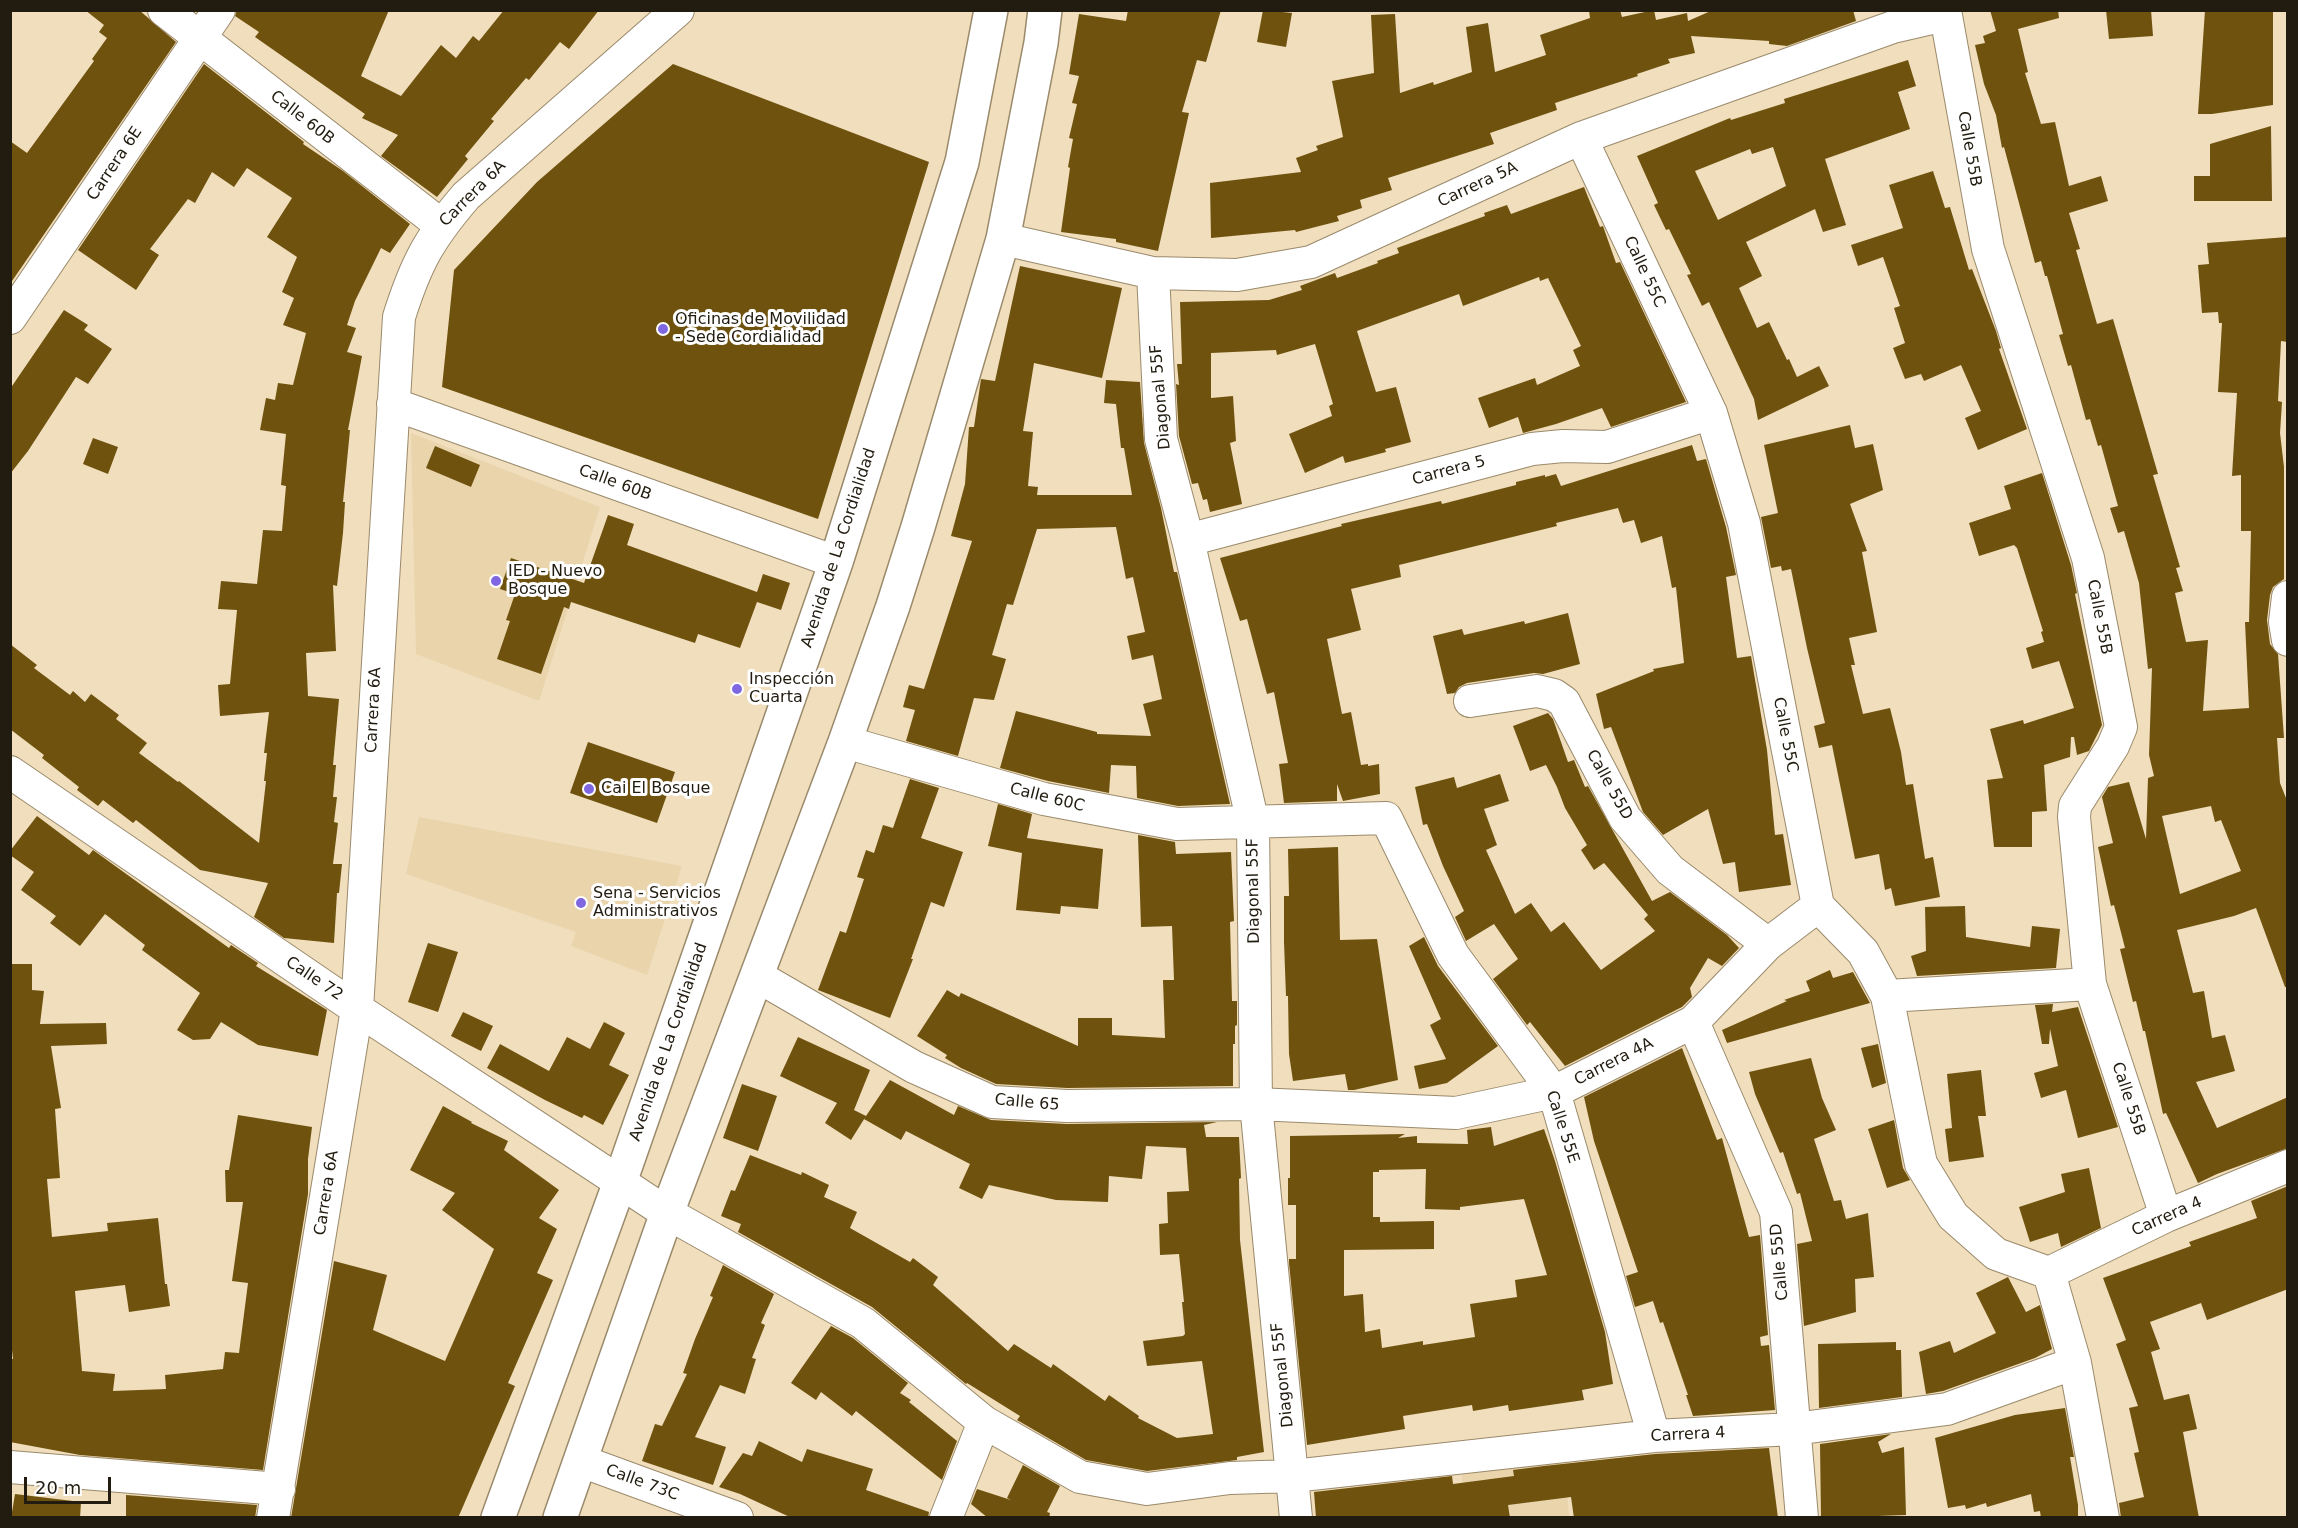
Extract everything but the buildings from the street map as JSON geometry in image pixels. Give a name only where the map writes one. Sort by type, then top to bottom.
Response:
[{"type":"main road","name":"Avenida de La Cordialidad","points":[[498,1518],[620,1182],[836,562],[962,162],[992,10]]},
{"type":"main road","points":[[560,1518],[667,1213],[845,742],[918,528],[1003,239],[1046,10]]},
{"type":"street","name":"Calle 60B","points":[[164,10],[441,225]]},
{"type":"street","name":"Carrera 6E","points":[[10,318],[219,10]]},
{"type":"street","name":"Carrera 6A","points":[[276,1503],[357,1009],[399,317],[410,281],[422,255],[441,225],[466,196],[678,10]]},
{"type":"street","name":"Carrera 5A","points":[[1003,239],[1153,273],[1237,275],[1311,262],[1581,138],[1893,19],[1945,13]]},
{"type":"street","name":"Calle 55B","points":[[1945,13],[1988,249],[2088,558],[2121,727],[2114,746],[2075,806],[2074,817],[2090,984],[2166,1216]]},
{"type":"street","name":"Calle 55C","points":[[1581,138],[1711,413],[1744,523],[1818,906]]},
{"type":"street","name":"Diagonal 55F","points":[[1153,273],[1161,439],[1188,540],[1253,823],[1256,1104],[1296,1518]]},
{"type":"street","name":"Calle 60B","points":[[393,404],[836,562]]},
{"type":"street","name":"Carrera 5","points":[[1188,540],[1532,449],[1563,446],[1607,447],[1711,413]]},
{"type":"street","points":[[2288,597],[2285,622],[2288,640]]},
{"type":"street","name":"Calle 55D","points":[[1470,701],[1537,691],[1554,695],[1564,702],[1625,818],[1670,870],[1768,944]]},
{"type":"street","name":"Calle 60C","points":[[845,742],[1044,799],[1177,825],[1386,818]]},
{"type":"street","name":"Calle 72","points":[[10,772],[357,1009],[667,1213],[863,1323],[984,1422]]},
{"type":"street","name":"Calle 55E","points":[[1386,818],[1453,956],[1554,1092],[1654,1436]]},
{"type":"street","points":[[1818,906],[1863,952],[1887,996],[1921,1164],[1953,1216],[1996,1254],[2049,1273],[2075,1364],[2103,1518]]},
{"type":"street","name":"Carrera 4A","points":[[1256,1104],[1456,1113],[1554,1092],[1693,1022],[1768,944],[1818,906]]},
{"type":"street","name":"Calle 65","points":[[757,976],[914,1066],[992,1102],[1067,1106],[1256,1104]]},
{"type":"street","points":[[1887,996],[2090,984]]},
{"type":"street","name":"Calle 55D","points":[[1693,1022],[1776,1212],[1802,1518]]},
{"type":"street","name":"Carrera 4","points":[[2049,1273],[2166,1216],[2288,1166]]},
{"type":"street","name":"Carrera 4","points":[[984,1422],[1080,1477],[1147,1489],[1230,1478],[1293,1476],[1654,1436],[1794,1429],[1947,1409],[2075,1364]]},
{"type":"street","points":[[946,1518],[984,1422]]},
{"type":"street","name":"Calle 73C","points":[[581,1461],[737,1518]]},
{"type":"street","points":[[10,1467],[276,1503]]},
{"type":"shaded area","name":"IED - Nuevo Bosque","points":[[411,433],[600,507],[539,701],[416,654]]},
{"type":"shaded area","name":"Sena - Servicios Administrativos","points":[[419,817],[682,866],[647,975],[571,946],[576,932],[406,874]]},
{"type":"shaded area","points":[[1564,1457],[1569,1517],[1465,1517],[1462,1475]]},
{"type":"place","name":"Oficinas de Movilidad - Sede Cordialidad","points":[[663,329]]},
{"type":"place","name":"IED - Nuevo Bosque","points":[[496,581]]},
{"type":"place","name":"Inspección Cuarta","points":[[737,689]]},
{"type":"place","name":"Cai El Bosque","points":[[589,789]]},
{"type":"place","name":"Sena - Servicios Administrativos","points":[[581,903]]}]
